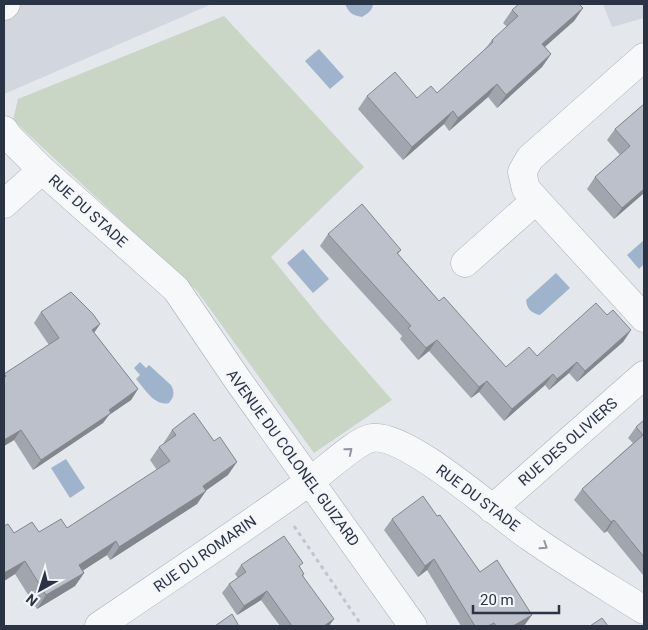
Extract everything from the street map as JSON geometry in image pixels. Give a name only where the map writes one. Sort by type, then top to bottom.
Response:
[{"type":"street","points":[[644,57],[530,158],[522,172],[526,189],[644,318]]},
{"type":"street","name":"RUE DU STADE","points":[[4,130],[8,137],[42,170],[176,289]]},
{"type":"street","points":[[4,204],[42,170]]},
{"type":"street","points":[[465,263],[536,200]]},
{"type":"street","name":"AVENUE DU COLONEL GUIZARD","points":[[176,289],[237,380],[413,626]]},
{"type":"street","name":"RUE DES OLIVIERS","points":[[492,509],[644,375]]},
{"type":"street","name":"RUE DU STADE","points":[[310,481],[356,446],[372,438],[386,439],[400,444],[441,469],[529,537],[644,610]]},
{"type":"street","name":"RUE DU ROMARIN","points":[[99,626],[310,481]]},
{"type":"path","points":[[278,503],[362,626]]},
{"type":"shaded area","points":[[4,4],[212,4],[4,94]]},
{"type":"shaded area","points":[[603,4],[644,4],[644,18],[612,27]]},
{"type":"green space","points":[[224,16],[364,167],[271,257],[323,321],[392,400],[314,453],[197,291],[13,120],[18,99]]},
{"type":"water","points":[[345,4],[373,4],[373,6],[362,17],[351,13]]},
{"type":"water","points":[[319,49],[344,77],[330,89],[305,61]]},
{"type":"water","points":[[644,240],[644,264],[639,269],[627,255]]},
{"type":"water","points":[[303,249],[329,279],[313,293],[287,263]]},
{"type":"water","points":[[556,273],[570,288],[540,315],[534,313],[528,308],[526,300]]},
{"type":"water","points":[[140,362],[146,368],[149,365],[171,385],[173,394],[169,403],[155,400],[136,379],[140,375],[134,368]]},
{"type":"water","points":[[66,459],[85,488],[70,498],[51,468]]},
{"type":"building","points":[[519,4],[579,4],[583,8],[542,44],[551,54],[506,95],[497,84],[458,118],[453,111],[412,147],[367,96],[395,72],[417,98],[431,86],[437,93],[493,42],[492,40],[518,16],[512,10]]},
{"type":"building","points":[[644,104],[644,189],[622,208],[595,177],[630,146],[615,129]]},
{"type":"building","points":[[362,204],[401,250],[397,253],[439,301],[444,297],[506,367],[529,347],[537,356],[596,303],[607,315],[613,310],[631,330],[585,371],[577,362],[557,379],[553,374],[512,409],[487,381],[479,387],[437,340],[426,348],[408,328],[411,326],[328,234]]},
{"type":"building","points":[[71,292],[93,314],[100,324],[92,330],[138,389],[109,410],[111,413],[41,460],[21,430],[4,440],[4,378],[6,376],[4,374],[59,338],[41,312]]},
{"type":"building","points":[[194,413],[214,441],[220,437],[237,462],[203,486],[206,491],[119,547],[116,541],[79,565],[84,573],[46,595],[25,561],[4,573],[4,526],[8,524],[14,533],[32,522],[39,532],[61,519],[67,528],[170,461],[159,447],[176,435],[172,430]]},
{"type":"building","points":[[644,420],[644,557],[614,520],[611,522],[582,489],[643,435],[636,427]]},
{"type":"building","points":[[423,496],[437,516],[440,515],[480,572],[497,560],[532,615],[513,626],[496,626],[494,623],[488,626],[475,626],[434,559],[425,566],[392,519]]},
{"type":"building","points":[[284,536],[303,563],[299,566],[304,574],[302,575],[334,619],[324,626],[292,626],[267,591],[244,606],[229,584],[246,572],[241,565]]},
{"type":"building","points":[[232,614],[239,626],[215,626]]},
{"type":"building","points":[[602,618],[608,626],[590,626]]}]
